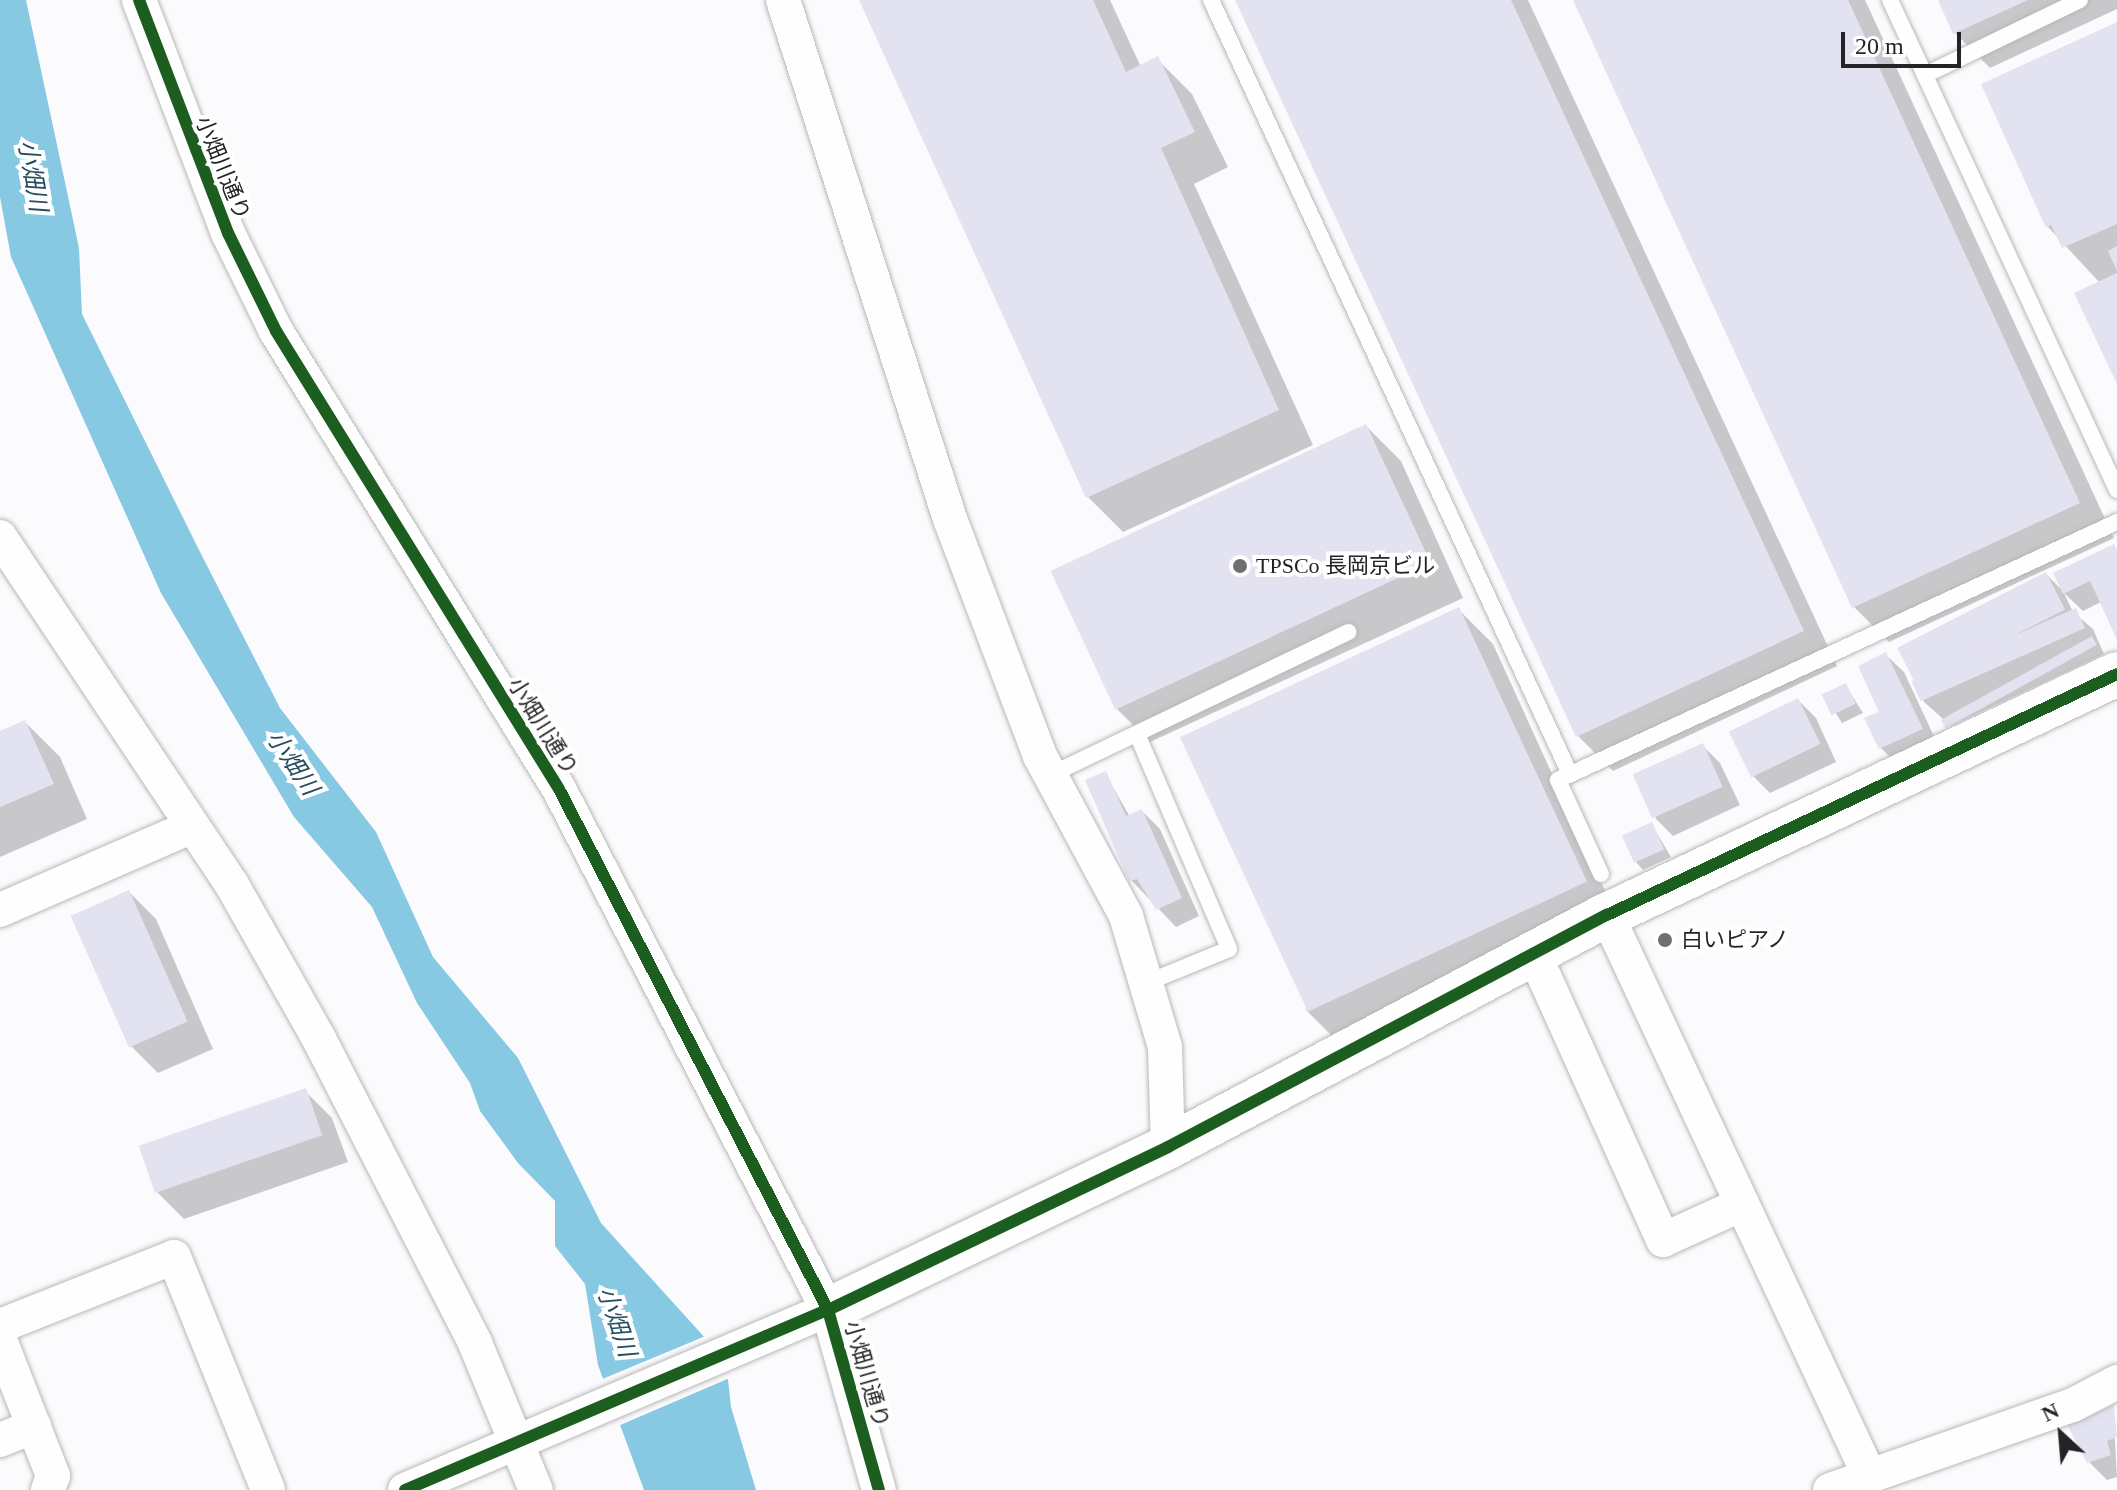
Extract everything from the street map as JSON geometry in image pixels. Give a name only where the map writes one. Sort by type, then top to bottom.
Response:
[{"type":"street","name":"小畑川通り","points":[[139,0],[228,233],[276,331],[559,789],[828,1310],[879,1490]]},
{"type":"street","points":[[783,0],[950,519],[1050,775],[1126,916],[1165,1047],[1168,1147]]},
{"type":"street","points":[[0,537],[232,885],[319,1039],[475,1343],[528,1438],[536,1490]]},
{"type":"street","points":[[405,1490],[782,1331],[1168,1147],[1534,954],[1604,895],[2117,674]]},
{"type":"street","points":[[0,910],[191,827]]},
{"type":"street","points":[[1604,895],[1742,1204],[1869,1475]]},
{"type":"street","points":[[1534,954],[1663,1240],[1742,1204]]},
{"type":"street","points":[[0,1326],[174,1257],[268,1490]]},
{"type":"street","points":[[0,1340],[53,1476],[48,1490]]},
{"type":"street","points":[[1830,1490],[2073,1405],[2117,1382]]},
{"type":"street","points":[[0,1440],[34,1426]]},
{"type":"lane","points":[[1211,0],[1570,774]]},
{"type":"lane","points":[[1890,0],[2117,490]]},
{"type":"lane","points":[[1925,75],[2080,0]]},
{"type":"lane","points":[[1604,895],[1558,780],[2117,522]]},
{"type":"lane","points":[[1050,775],[1349,632]]},
{"type":"lane","points":[[1137,734],[1229,949],[1146,983]]},
{"type":"water","name":"小畑川","points":[[0,0],[26,0],[79,248],[82,314],[199,550],[280,708],[376,832],[433,957],[518,1058],[601,1223],[726,1361],[731,1407],[756,1490],[644,1490],[598,1365],[585,1284],[555,1246],[555,1201],[518,1163],[480,1111],[470,1083],[417,1003],[372,907],[294,817],[161,593],[11,257],[0,197]]},
{"type":"pier","points":[[708,1335],[729,1359],[732,1377],[618,1426],[600,1380]]},
{"type":"building","points":[[859,0],[1093,0],[1126,72],[1158,56],[1195,132],[1161,148],[1279,410],[1086,498]]},
{"type":"building","points":[[1235,0],[1511,0],[1804,631],[1576,737]]},
{"type":"building","points":[[1573,0],[1848,0],[2080,503],[1852,608]]},
{"type":"building","points":[[1938,0],[2028,0],[1953,34]]},
{"type":"building","points":[[2117,22],[2117,224],[2062,248],[2051,225],[2046,228],[1981,84]]},
{"type":"building","points":[[2117,246],[2117,271],[2108,251]]},
{"type":"building","points":[[2117,273],[2117,384],[2074,293]]},
{"type":"building","name":"TPSCo 長岡京ビル","points":[[1366,424],[1431,563],[1115,710],[1051,571]]},
{"type":"building","points":[[2114,544],[2117,550],[2117,640],[2090,581],[2063,594],[2053,573]]},
{"type":"building","points":[[2046,572],[2065,609],[1916,685],[1897,648]]},
{"type":"building","points":[[1459,607],[1587,882],[1308,1012],[1180,737]]},
{"type":"building","points":[[2076,608],[2085,628],[1921,701],[1912,681]]},
{"type":"building","points":[[2092,636],[2097,645],[1946,729],[1941,720]]},
{"type":"building","points":[[1886,652],[1923,729],[1879,749],[1864,718],[1879,712],[1858,666]]},
{"type":"building","points":[[1846,683],[1856,704],[1831,715],[1822,694]]},
{"type":"building","points":[[1798,698],[1820,744],[1751,778],[1729,732]]},
{"type":"building","points":[[25,720],[54,784],[0,807],[0,731]]},
{"type":"building","points":[[1703,743],[1723,787],[1652,818],[1633,774]]},
{"type":"building","points":[[1106,771],[1126,816],[1142,809],[1182,898],[1156,910],[1137,879],[1129,881],[1085,780]]},
{"type":"building","points":[[1652,822],[1664,849],[1634,863],[1622,835]]},
{"type":"building","points":[[129,890],[188,1022],[129,1048],[71,916]]},
{"type":"building","points":[[306,1088],[322,1135],[155,1193],[139,1146]]},
{"type":"building","points":[[2114,1405],[2117,1437],[2107,1441],[2111,1455],[2087,1463],[2066,1423]]},
{"type":"cycle path","points":[[139,0],[228,233],[276,331],[559,789],[828,1310],[879,1490]]},
{"type":"cycle path","points":[[405,1490],[828,1310],[1168,1147],[1607,915],[2117,674]]},
{"type":"place","name":"TPSCo 長岡京ビル","points":[[1240,566]]},
{"type":"place","name":"白いピアノ","points":[[1665,940]]}]
